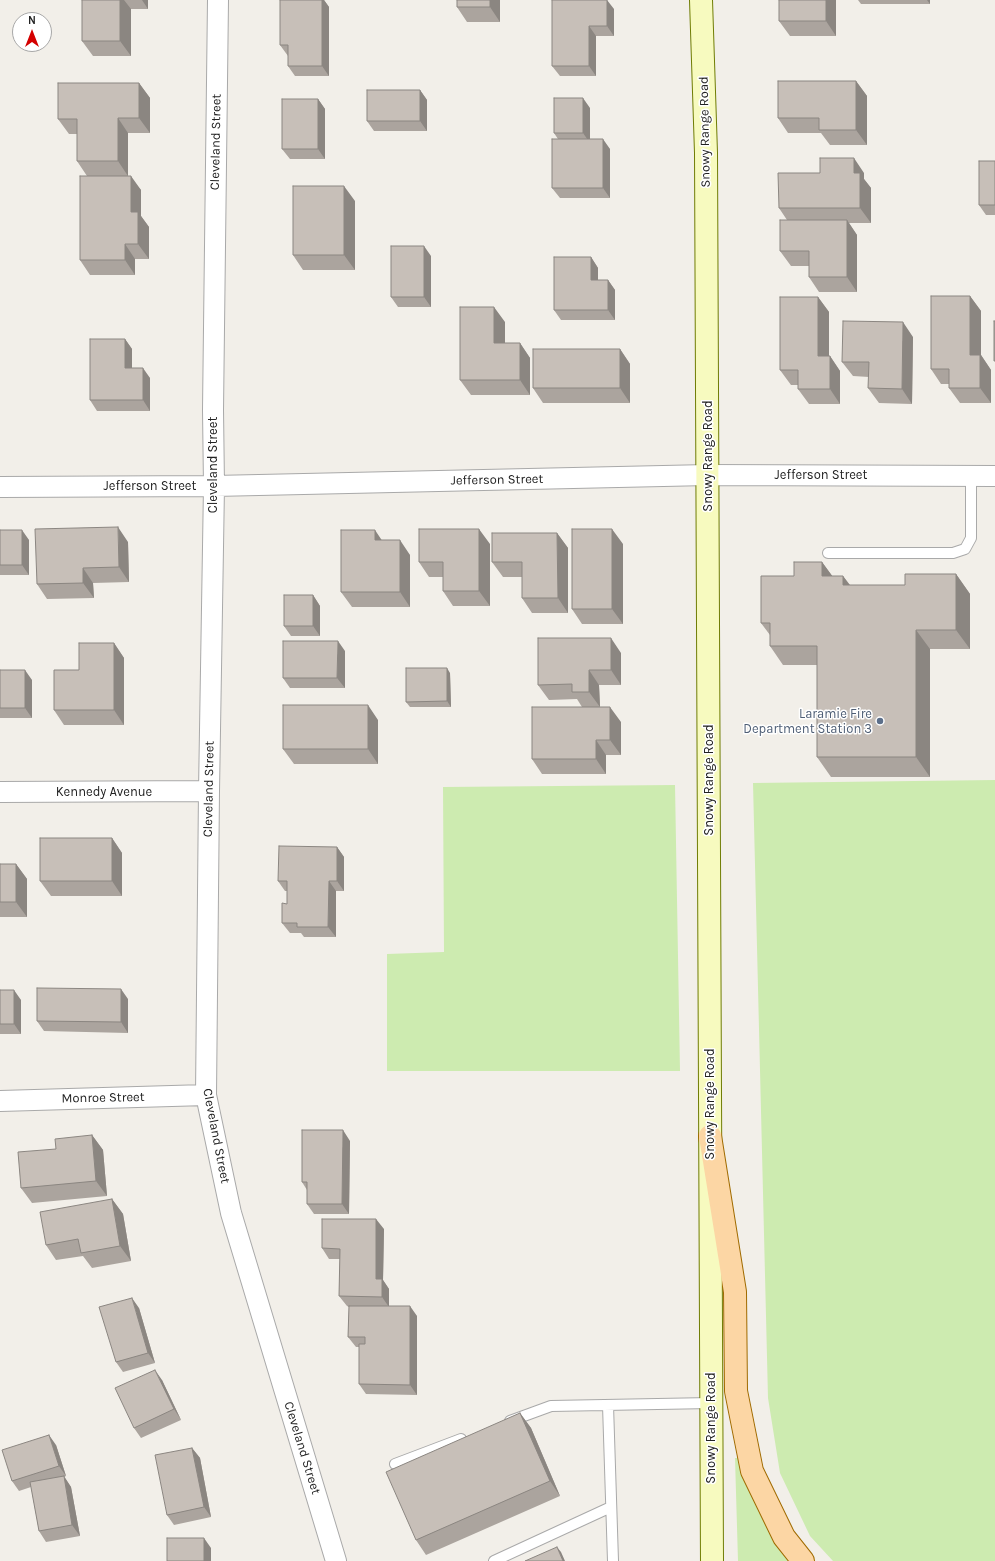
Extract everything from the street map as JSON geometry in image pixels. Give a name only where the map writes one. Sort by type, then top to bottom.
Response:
[{"type":"main road","name":"Snowy Range Road","points":[[701,0],[706,153],[712,1561]]},
{"type":"main road","points":[[710,1136],[735,1292],[736,1391],[752,1471],[784,1537],[803,1561]]},
{"type":"street","name":"Cleveland Street","points":[[218,0],[213,410],[214,486],[206,1095],[231,1213],[336,1561]]},
{"type":"street","name":"Jefferson Street","points":[[0,486],[214,486],[708,475],[995,476]]},
{"type":"street","name":"Kennedy Avenue","points":[[0,792],[209,791]]},
{"type":"street","name":"Monroe Street","points":[[0,1101],[206,1095]]},
{"type":"lane","points":[[828,553],[953,553],[966,549],[971,538],[971,476]]},
{"type":"lane","points":[[499,1425],[551,1406],[711,1403]]},
{"type":"lane","points":[[608,1405],[613,1561]]},
{"type":"lane","points":[[395,1464],[469,1436]]},
{"type":"lane","points":[[494,1561],[611,1507]]},
{"type":"green space","points":[[995,780],[995,1561],[833,1561],[810,1536],[780,1473],[768,1398],[753,783]]},
{"type":"green space","points":[[675,785],[680,1071],[387,1071],[387,954],[444,952],[443,787]]},
{"type":"green space","points":[[735,1458],[743,1458],[789,1561],[738,1561]]},
{"type":"building","points":[[82,0],[120,0],[120,41],[82,41]]},
{"type":"building","points":[[280,0],[322,0],[322,66],[288,66],[288,45],[280,45]]},
{"type":"building","points":[[457,0],[490,0],[490,7],[457,7]]},
{"type":"building","points":[[552,0],[607,0],[607,26],[589,26],[589,66],[552,66]]},
{"type":"building","points":[[779,0],[826,0],[826,21],[779,21]]},
{"type":"building","points":[[778,81],[856,81],[856,130],[819,130],[819,118],[778,118]]},
{"type":"building","points":[[58,83],[139,83],[139,118],[118,118],[118,161],[77,161],[77,119],[58,119]]},
{"type":"building","points":[[367,90],[420,90],[420,121],[367,121]]},
{"type":"building","points":[[554,98],[583,98],[583,133],[554,133]]},
{"type":"building","points":[[282,99],[318,99],[318,149],[282,149]]},
{"type":"building","points":[[552,139],[603,139],[603,188],[552,188]]},
{"type":"building","points":[[820,158],[854,158],[854,173],[860,173],[860,208],[779,208],[778,173],[820,173]]},
{"type":"building","points":[[979,161],[995,161],[995,205],[979,205]]},
{"type":"building","points":[[80,176],[131,176],[131,212],[138,212],[138,244],[125,244],[125,260],[80,260]]},
{"type":"building","points":[[293,186],[344,186],[344,255],[293,255]]},
{"type":"building","points":[[780,220],[847,220],[847,277],[809,277],[809,251],[780,251]]},
{"type":"building","points":[[391,246],[424,246],[424,297],[391,297]]},
{"type":"building","points":[[554,257],[591,257],[591,280],[608,280],[608,310],[554,310]]},
{"type":"building","points":[[931,296],[970,296],[970,355],[980,355],[980,388],[949,388],[949,369],[931,369]]},
{"type":"building","points":[[780,297],[818,297],[818,356],[830,356],[830,389],[798,389],[798,370],[780,370]]},
{"type":"building","points":[[460,307],[494,307],[494,343],[520,343],[520,380],[460,380]]},
{"type":"building","points":[[843,321],[903,322],[902,389],[868,388],[869,362],[842,362]]},
{"type":"building","points":[[995,321],[995,361],[994,361]]},
{"type":"building","points":[[90,339],[125,339],[125,368],[143,368],[143,400],[90,400]]},
{"type":"building","points":[[533,349],[620,349],[620,388],[533,388]]},
{"type":"building","points":[[118,527],[119,567],[83,568],[83,583],[37,584],[35,529]]},
{"type":"building","points":[[419,529],[479,529],[479,591],[443,591],[443,562],[419,562]]},
{"type":"building","points":[[572,529],[612,529],[612,609],[572,609]]},
{"type":"building","points":[[0,530],[22,530],[22,565],[0,565]]},
{"type":"building","points":[[341,530],[375,530],[375,540],[400,540],[400,592],[341,592]]},
{"type":"building","points":[[492,533],[557,533],[558,598],[522,598],[522,562],[492,562]]},
{"type":"building","name":"Laramie Fire Department Station 3","points":[[794,562],[822,562],[822,576],[843,576],[843,585],[905,585],[905,574],[956,574],[956,630],[916,630],[916,757],[817,757],[817,646],[770,646],[770,623],[761,623],[761,576],[794,576]]},
{"type":"building","points":[[284,595],[313,595],[313,626],[284,626]]},
{"type":"building","points":[[538,638],[611,638],[611,670],[589,670],[589,692],[572,692],[572,684],[538,685]]},
{"type":"building","points":[[283,641],[338,641],[337,678],[283,678]]},
{"type":"building","points":[[79,643],[114,643],[114,710],[54,710],[54,670],[79,670]]},
{"type":"building","points":[[406,668],[447,668],[447,701],[406,702]]},
{"type":"building","points":[[0,670],[25,670],[25,708],[0,708]]},
{"type":"building","points":[[283,705],[368,705],[368,749],[283,749]]},
{"type":"building","points":[[532,707],[610,707],[610,740],[596,740],[596,759],[532,759]]},
{"type":"building","points":[[40,838],[112,838],[112,881],[40,881]]},
{"type":"building","points":[[279,846],[337,847],[337,881],[329,881],[328,927],[297,927],[297,923],[282,923],[282,903],[287,904],[287,881],[278,881]]},
{"type":"building","points":[[0,864],[16,864],[16,902],[0,902]]},
{"type":"building","points":[[37,988],[121,989],[121,1022],[37,1021]]},
{"type":"building","points":[[0,990],[14,990],[14,1024],[0,1024]]},
{"type":"building","points":[[302,1130],[343,1130],[342,1204],[307,1204],[307,1182],[302,1182]]},
{"type":"building","points":[[92,1135],[96,1181],[21,1188],[18,1152],[56,1149],[55,1139]]},
{"type":"building","points":[[112,1199],[120,1246],[81,1253],[78,1239],[46,1245],[40,1212]]},
{"type":"building","points":[[322,1219],[376,1219],[376,1279],[382,1279],[382,1297],[339,1296],[340,1249],[322,1248]]},
{"type":"building","points":[[132,1298],[148,1353],[116,1362],[99,1307]]},
{"type":"building","points":[[349,1306],[410,1306],[410,1385],[359,1384],[359,1344],[365,1344],[365,1337],[348,1337]]},
{"type":"building","points":[[155,1370],[174,1409],[134,1428],[115,1388]]},
{"type":"building","points":[[520,1413],[550,1481],[416,1540],[386,1472]]},
{"type":"building","points":[[49,1435],[59,1466],[12,1481],[2,1450]]},
{"type":"building","points":[[192,1448],[204,1507],[167,1515],[155,1455]]},
{"type":"building","points":[[64,1476],[72,1525],[39,1531],[30,1482]]},
{"type":"building","points":[[167,1538],[204,1538],[204,1561],[167,1561]]},
{"type":"building","points":[[557,1547],[563,1561],[525,1561]]},
{"type":"place","name":"Laramie Fire Department Station 3","points":[[880,721]]}]
